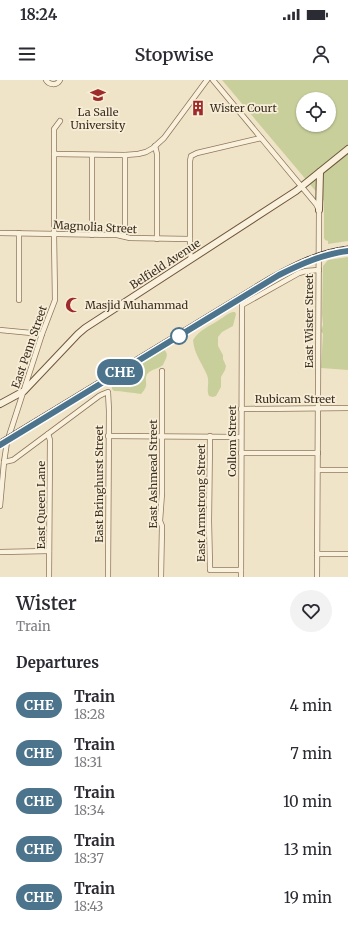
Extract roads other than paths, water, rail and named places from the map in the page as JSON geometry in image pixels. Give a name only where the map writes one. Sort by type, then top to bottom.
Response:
[{"type":"street","points":[[46,80],[51,84],[56,84],[60,80]]},
{"type":"street","points":[[54,154],[125,155],[146,152],[156,146],[164,138],[207,80]]},
{"type":"street","points":[[213,80],[316,204],[319,210]]},
{"type":"street","name":"East Penn Street","points":[[0,506],[8,437],[42,334],[55,300],[54,129],[60,121]]},
{"type":"street","points":[[191,259],[191,156],[197,153],[261,138]]},
{"type":"street","points":[[156,146],[157,238]]},
{"type":"street","name":"Belfield Avenue","points":[[0,404],[24,391],[85,328],[302,187],[348,149]]},
{"type":"street","points":[[92,155],[92,235]]},
{"type":"street","points":[[123,236],[125,231],[125,155]]},
{"type":"street","points":[[319,210],[320,172]]},
{"type":"street","name":"East Wister Street","points":[[317,577],[319,210]]},
{"type":"street","name":"Magnolia Street","points":[[0,233],[117,235],[130,238],[190,239]]},
{"type":"street","points":[[19,233],[19,300]]},
{"type":"street","name":"Collom Street","points":[[241,577],[242,305],[296,274],[306,271],[319,270]]},
{"type":"street","points":[[0,330],[42,334]]},
{"type":"street","name":"East Ashmead Street","points":[[161,577],[162,526],[160,521],[162,493],[162,371]]},
{"type":"street","name":"East Bringhurst Street","points":[[48,434],[103,394],[108,392],[108,577]]},
{"type":"street","name":"Rubicam Street","points":[[241,409],[348,408]]},
{"type":"street","points":[[4,462],[12,460],[48,434]]},
{"type":"street","name":"East Queen Lane","points":[[48,434],[50,440],[49,577]]},
{"type":"street","points":[[108,436],[241,436]]},
{"type":"street","name":"East Armstrong Street","points":[[210,436],[210,570],[240,570]]},
{"type":"street","points":[[241,453],[318,453]]},
{"type":"street","points":[[318,470],[348,470]]},
{"type":"street","points":[[0,552],[49,552]]},
{"type":"street","points":[[317,554],[348,554]]},
{"type":"railway","points":[[0,441],[271,276],[318,254],[348,247]]},
{"type":"train","name":"CHE","points":[[0,445],[279,275],[319,257],[348,251]]},
{"type":"place","name":"La Salle University","points":[[98,95]]},
{"type":"place","name":"Wister Court","points":[[198,108]]},
{"type":"place","name":"Masjid Muhammad","points":[[73,305]]}]
